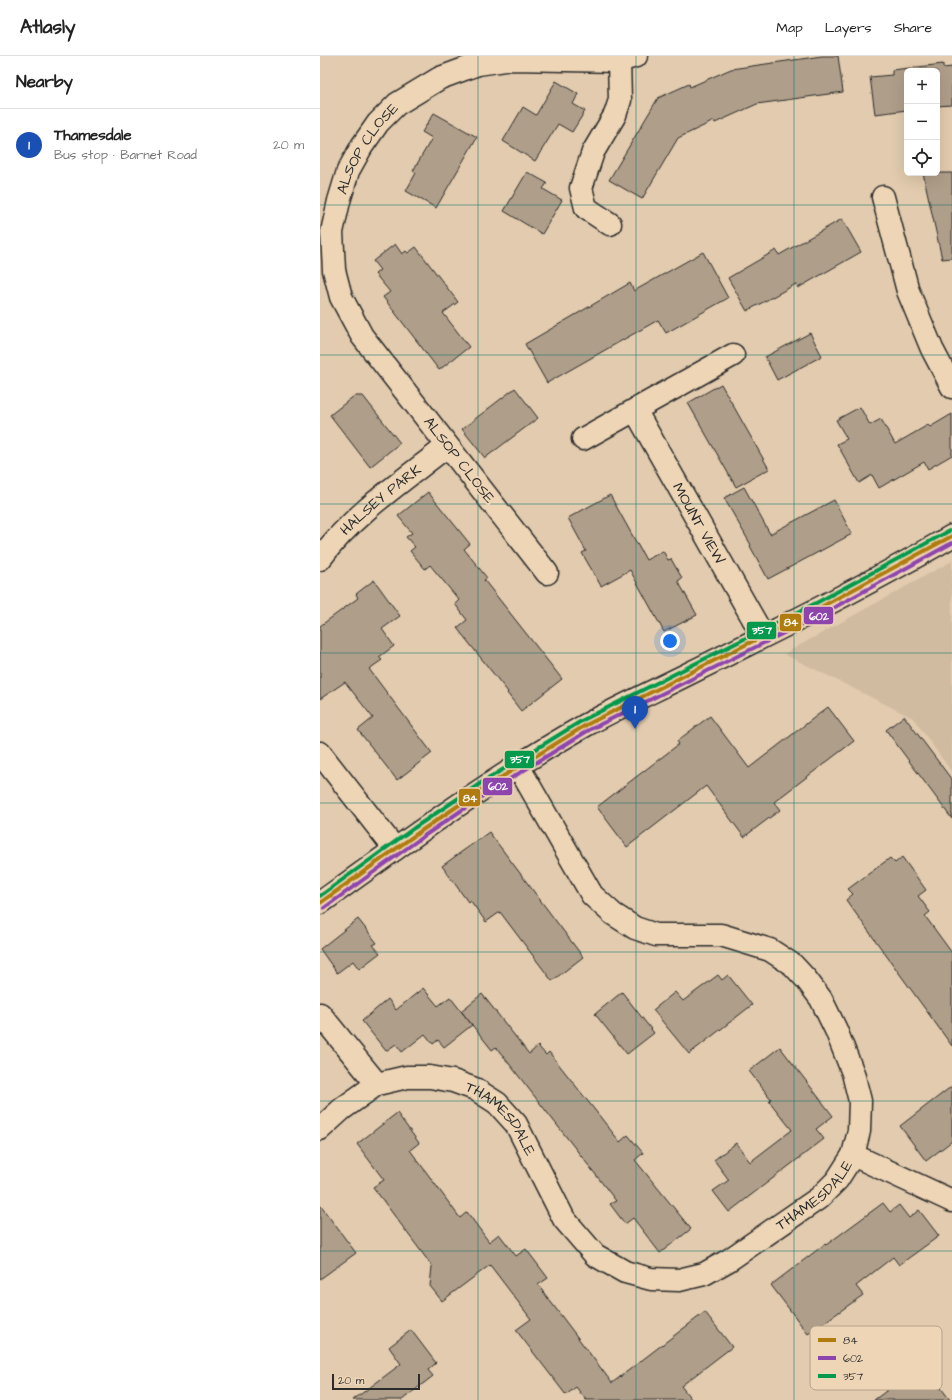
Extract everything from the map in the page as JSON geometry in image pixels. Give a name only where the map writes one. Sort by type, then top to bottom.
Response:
[{"type":"street","name":"ALSOP CLOSE","points":[[547,573],[362,336],[340,297],[334,270],[332,232],[348,171],[362,146],[383,118],[397,104],[440,78],[478,64],[512,59],[628,59],[620,100],[615,115],[593,152],[581,188],[586,208],[610,224]]},
{"type":"street","points":[[883,197],[908,291],[932,349],[952,387]]},
{"type":"street","points":[[583,439],[733,355]]},
{"type":"street","name":"MOUNT VIEW","points":[[635,410],[763,636]]},
{"type":"street","name":"HALSEY PARK","points":[[320,559],[329,546],[358,516],[447,446]]},
{"type":"street","points":[[320,903],[395,849],[518,766],[587,725],[910,560],[952,536]]},
{"type":"street","points":[[320,753],[395,849]]},
{"type":"street","name":"THAMESDALE","points":[[320,1129],[342,1109],[377,1084],[407,1077],[430,1077],[453,1081],[475,1089],[497,1103],[516,1124],[564,1219],[595,1255],[625,1272],[651,1280],[679,1280],[704,1274],[730,1260],[819,1198],[837,1180],[853,1154],[858,1131],[860,1101],[853,1073],[836,1030],[821,999],[806,979],[793,965],[770,950],[721,935],[656,935],[636,928],[613,914],[592,895],[518,766]]},
{"type":"street","points":[[320,1014],[377,1084]]},
{"type":"street","points":[[853,1154],[952,1201]]},
{"type":"shaded area","points":[[952,561],[952,772],[913,718],[784,654]]},
{"type":"building","points":[[822,56],[838,56],[843,92],[757,104],[715,123],[714,121],[678,138],[642,199],[609,180],[658,98],[689,84],[690,87],[731,69]]},
{"type":"building","points":[[943,64],[943,68],[952,67],[952,105],[940,106],[940,68],[909,68]]},
{"type":"building","points":[[904,69],[904,110],[875,114],[870,77],[892,75],[892,70]]},
{"type":"building","points":[[556,81],[578,94],[573,104],[585,111],[572,132],[558,124],[535,161],[503,141],[523,107],[536,115]]},
{"type":"building","points":[[434,113],[477,137],[436,208],[406,191],[416,173],[413,171],[432,138],[422,132]]},
{"type":"building","points":[[527,172],[547,183],[543,189],[562,200],[542,234],[504,211]]},
{"type":"building","points":[[940,173],[952,173],[952,258],[942,259],[924,176],[940,176]]},
{"type":"building","points":[[842,219],[861,252],[798,288],[796,284],[747,311],[728,278],[776,250],[779,255]]},
{"type":"building","points":[[395,244],[402,254],[406,251],[408,253],[416,247],[458,302],[443,313],[469,347],[439,370],[383,297],[390,292],[375,274],[380,270],[373,261]]},
{"type":"building","points":[[703,252],[728,298],[666,333],[658,320],[547,383],[525,344],[630,283],[634,291]]},
{"type":"building","points":[[810,333],[822,356],[777,380],[765,357]]},
{"type":"building","points":[[721,384],[769,469],[736,487],[688,403]]},
{"type":"building","points":[[515,388],[538,418],[485,458],[462,429]]},
{"type":"building","points":[[354,396],[363,396],[400,443],[370,467],[330,415]]},
{"type":"building","points":[[860,407],[870,425],[881,419],[895,444],[928,425],[930,427],[952,414],[952,455],[928,469],[924,462],[879,488],[872,475],[859,483],[837,444],[847,439],[836,420]]},
{"type":"building","points":[[744,487],[770,534],[834,500],[852,534],[768,579],[750,546],[751,545],[724,498]]},
{"type":"building","points":[[428,492],[470,544],[464,549],[487,578],[484,580],[562,679],[521,711],[507,693],[508,692],[457,628],[467,620],[455,604],[459,600],[430,565],[425,569],[410,551],[415,547],[406,537],[412,533],[398,516]]},
{"type":"building","points":[[610,495],[646,560],[663,551],[668,560],[671,559],[682,578],[678,581],[697,615],[664,632],[630,570],[601,586],[582,553],[586,551],[568,518]]},
{"type":"building","points":[[374,580],[400,616],[382,629],[394,646],[379,657],[382,660],[369,669],[432,753],[397,780],[358,730],[373,718],[345,682],[320,699],[320,626],[358,598],[356,594]]},
{"type":"building","points":[[828,707],[854,741],[774,802],[780,810],[744,837],[706,786],[627,847],[597,807],[679,744],[677,741],[710,716],[749,768]]},
{"type":"building","points":[[904,716],[952,780],[952,819],[886,730]]},
{"type":"building","points":[[489,832],[583,957],[552,981],[500,912],[486,922],[470,900],[468,902],[442,866]]},
{"type":"building","points":[[902,857],[926,890],[918,896],[930,912],[925,916],[952,953],[952,1046],[846,900],[853,894],[848,889],[890,858],[895,863]]},
{"type":"building","points":[[358,919],[377,943],[373,945],[380,953],[359,969],[353,961],[337,973],[320,949]]},
{"type":"building","points":[[718,975],[722,980],[728,975],[752,1005],[689,1054],[653,1010],[675,992],[683,1001]]},
{"type":"building","points":[[423,988],[438,1006],[450,997],[472,1025],[444,1047],[438,1040],[433,1044],[425,1034],[402,1052],[396,1044],[386,1051],[362,1021],[388,999],[396,1010]]},
{"type":"building","points":[[622,992],[654,1033],[627,1054],[595,1014]]},
{"type":"building","points":[[482,994],[529,1054],[538,1046],[546,1055],[549,1052],[620,1142],[628,1135],[643,1153],[635,1160],[691,1229],[660,1253],[633,1218],[625,1224],[610,1204],[616,1201],[596,1175],[496,1047],[492,1050],[461,1011]]},
{"type":"building","points":[[780,1047],[833,1116],[816,1129],[824,1139],[729,1212],[713,1191],[729,1180],[714,1160],[736,1143],[750,1162],[792,1130],[769,1101],[771,1099],[749,1071]]},
{"type":"building","points":[[952,1086],[952,1141],[926,1161],[900,1126]]},
{"type":"building","points":[[397,1113],[419,1143],[410,1150],[460,1218],[467,1212],[489,1242],[499,1234],[516,1256],[526,1249],[548,1278],[538,1285],[612,1383],[705,1312],[732,1347],[681,1386],[692,1400],[586,1400],[576,1387],[566,1395],[516,1330],[531,1319],[490,1265],[442,1301],[430,1286],[432,1266],[373,1187],[384,1180],[357,1144]]},
{"type":"building","points":[[883,1203],[890,1212],[899,1205],[909,1218],[919,1210],[939,1236],[899,1265],[893,1257],[856,1286],[863,1295],[819,1326],[810,1326],[810,1333],[808,1334],[771,1285],[825,1244],[826,1245]]},
{"type":"building","points":[[320,1205],[356,1253],[320,1279]]},
{"type":"building","points":[[411,1330],[436,1363],[428,1370],[433,1376],[402,1400],[353,1400],[401,1364],[389,1347]]},
{"type":"building","points":[[942,1389],[950,1400],[874,1400],[888,1390]]},
{"type":"transit line","name":"357","points":[[320,896],[414,828],[481,783],[583,720],[818,602],[949,531]]},
{"type":"transit line","name":"84","points":[[320,903],[484,788],[586,725],[821,607],[952,536]]},
{"type":"transit line","name":"602","points":[[324,908],[421,838],[487,793],[589,730],[824,613],[952,543]]},
{"type":"place","name":"Thamesdale","points":[[635,729]]}]
